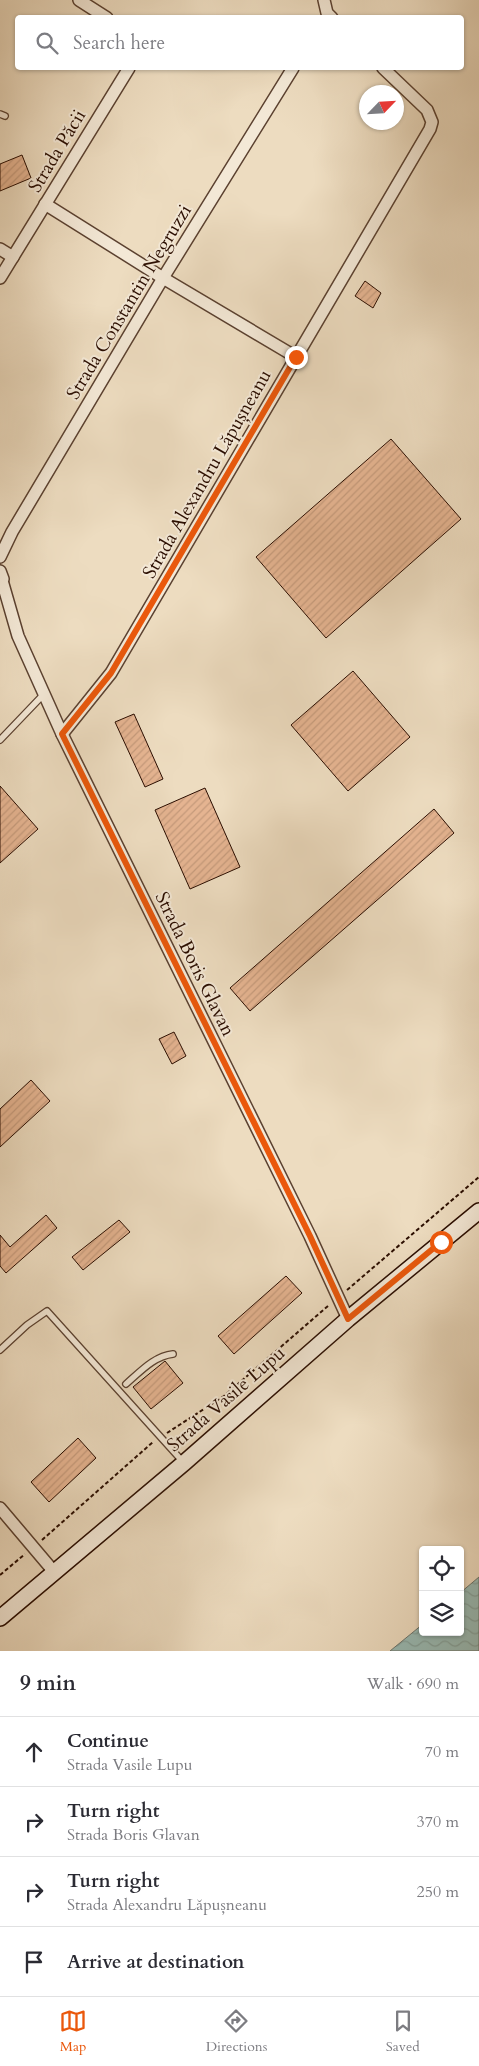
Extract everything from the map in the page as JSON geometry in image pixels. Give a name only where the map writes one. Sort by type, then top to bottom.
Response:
[{"type":"main road","name":"Strada Vasile Lupu","points":[[0,1618],[184,1463],[348,1319],[479,1211]]},
{"type":"street","points":[[79,0],[102,15]]},
{"type":"street","points":[[324,0],[328,15]]},
{"type":"street","name":"Strada Păcii","points":[[0,278],[127,70]]},
{"type":"street","name":"Strada Constantin Negruzzi","points":[[0,557],[12,532],[163,278],[292,70]]},
{"type":"street","name":"Strada Alexandru Lăpușneanu","points":[[62,734],[111,673],[430,129],[432,122],[427,110],[385,70]]},
{"type":"street","points":[[44,204],[296,357]]},
{"type":"street","points":[[0,249],[13,257]]},
{"type":"street","name":"Strada Boris Glavan","points":[[0,571],[4,579],[1,586],[14,624],[62,734],[305,1227],[348,1319]]},
{"type":"street","name":"Strada Boris Glavan","points":[[0,604],[14,624]]},
{"type":"street","points":[[0,1508],[55,1573]]},
{"type":"lane","points":[[0,740],[44,694]]},
{"type":"lane","points":[[0,1350],[27,1325],[47,1311],[184,1463]]},
{"type":"lane","points":[[126,1384],[156,1359],[173,1354]]},
{"type":"path","points":[[0,1575],[160,1437],[224,1396],[479,1177]]},
{"type":"water","points":[[479,1577],[479,1651],[390,1651],[419,1627],[419,1636],[464,1636],[464,1590]]},
{"type":"building","points":[[22,155],[31,178],[0,191],[0,164]]},
{"type":"building","points":[[365,281],[381,293],[373,308],[355,296]]},
{"type":"building","points":[[391,439],[461,519],[326,638],[256,557]]},
{"type":"building","points":[[353,671],[410,737],[348,791],[291,725]]},
{"type":"building","points":[[134,714],[163,779],[145,787],[115,722]]},
{"type":"building","points":[[0,786],[38,829],[0,863]]},
{"type":"building","points":[[205,788],[240,867],[190,889],[155,810]]},
{"type":"building","points":[[434,809],[454,833],[250,1011],[230,988]]},
{"type":"building","points":[[174,1032],[186,1056],[172,1064],[159,1039]]},
{"type":"building","points":[[31,1080],[50,1101],[0,1147],[0,1109]]},
{"type":"building","points":[[46,1215],[57,1228],[6,1273],[0,1266],[0,1235],[10,1247]]},
{"type":"building","points":[[119,1220],[130,1232],[83,1270],[72,1257]]},
{"type":"building","points":[[286,1276],[302,1293],[234,1354],[218,1336]]},
{"type":"building","points":[[165,1361],[183,1383],[151,1409],[133,1387]]},
{"type":"building","points":[[78,1438],[96,1458],[49,1502],[31,1482]]},
{"type":"route","points":[[296,357],[111,673],[62,734],[310,1236],[348,1319],[441,1242]]}]
